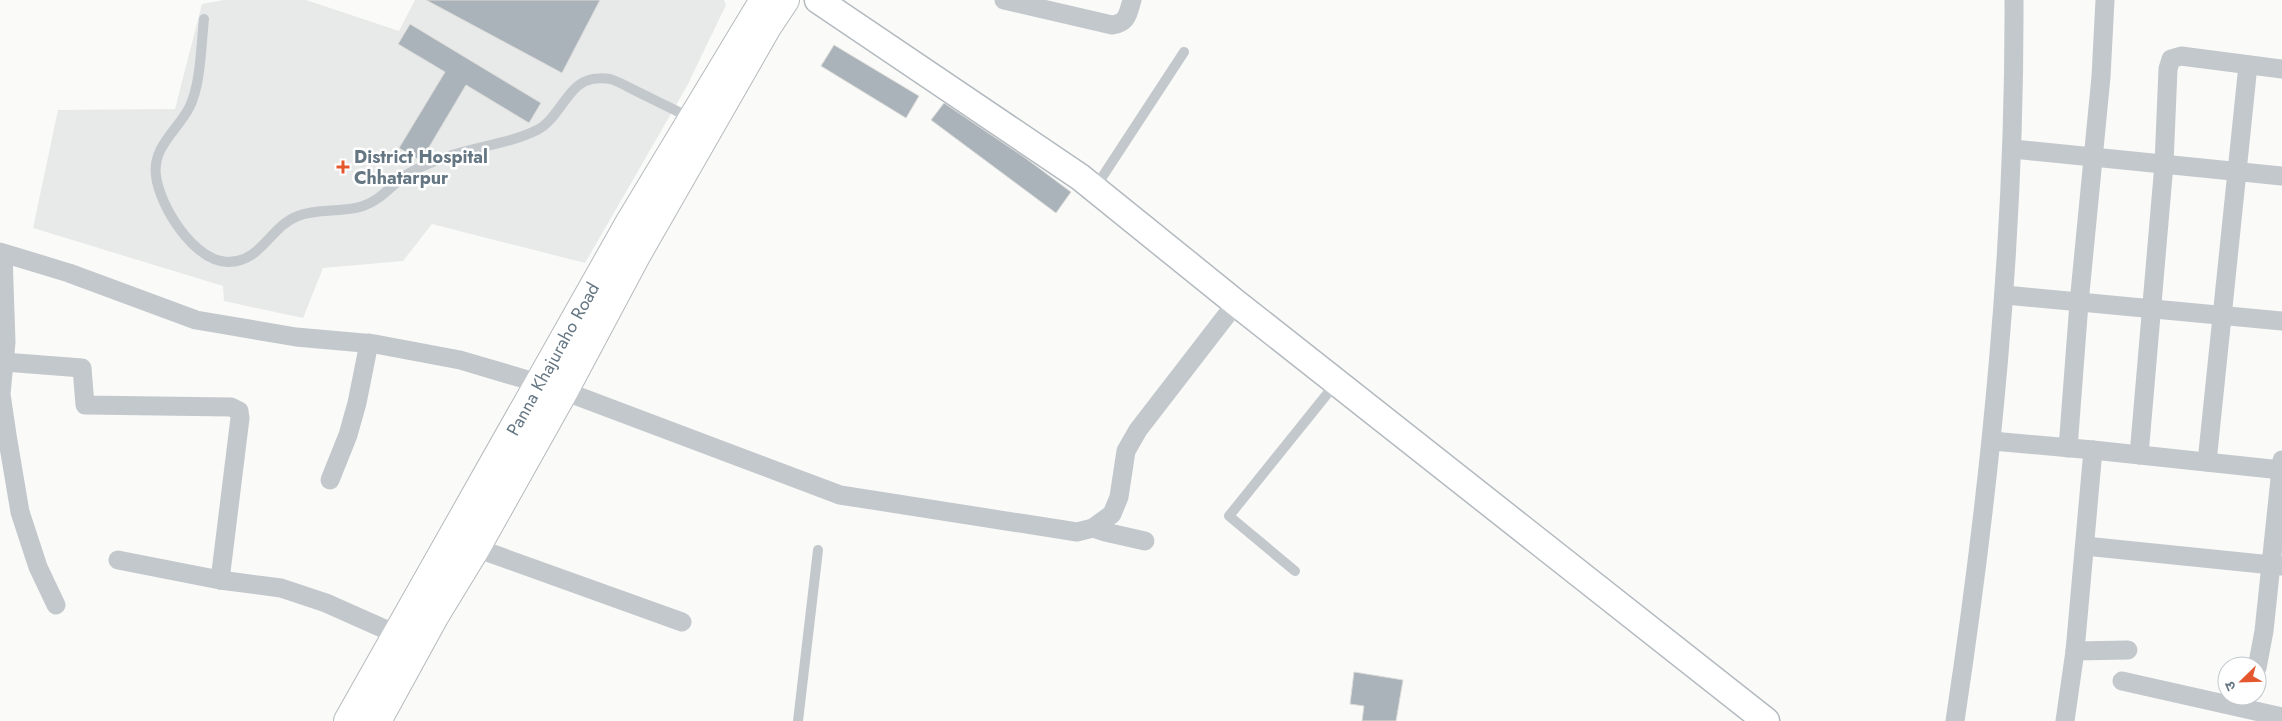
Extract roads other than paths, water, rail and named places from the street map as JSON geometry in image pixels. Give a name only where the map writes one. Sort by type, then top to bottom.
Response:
[{"type":"main road","name":"Panna Khajuraho Road","points":[[348,721],[538,383],[692,118],[764,0]]},
{"type":"main road","name":"Panna Khajuraho Road","points":[[377,721],[434,617],[476,548],[564,391],[637,254],[767,27],[786,0]]},
{"type":"main road","points":[[818,0],[1080,177],[1236,304],[1766,721]]},
{"type":"street","points":[[1004,0],[1112,25],[1121,24],[1127,18],[1132,0]]},
{"type":"street","points":[[1955,721],[1992,442],[2005,295],[2013,148],[2014,0]]},
{"type":"street","points":[[2068,448],[2079,302],[2101,76],[2105,0]]},
{"type":"street","points":[[2139,454],[2164,164],[2168,69],[2171,59],[2181,56],[2282,70]]},
{"type":"street","points":[[2207,462],[2248,66]]},
{"type":"street","points":[[2013,148],[2282,176]]},
{"type":"street","points":[[56,605],[38,567],[20,512],[4,436],[1,394],[6,342],[1,253],[69,273],[196,320],[296,337],[369,344],[460,360],[538,383]]},
{"type":"street","points":[[2005,295],[2282,321]]},
{"type":"street","points":[[564,391],[840,494],[1077,532],[1093,528],[1112,514],[1119,497],[1126,451],[1138,430],[1236,304]]},
{"type":"street","points":[[330,480],[348,435],[358,403],[369,344]]},
{"type":"street","points":[[4,362],[82,368],[85,405],[231,407],[238,411],[240,418],[220,580]]},
{"type":"street","points":[[1992,442],[2139,454],[2207,462],[2282,465],[2277,566],[2259,656]]},
{"type":"street","points":[[2065,721],[2075,651],[2093,450]]},
{"type":"street","points":[[1093,528],[1145,541]]},
{"type":"street","points":[[2085,546],[2277,566]]},
{"type":"street","points":[[476,548],[682,622]]},
{"type":"street","points":[[118,560],[220,580],[281,588],[326,602],[398,635]]},
{"type":"street","points":[[2075,651],[2128,650]]},
{"type":"street","points":[[2122,682],[2282,717]]},
{"type":"lane","points":[[204,19],[194,92],[189,108],[161,148],[156,162],[156,177],[176,225],[187,238],[212,258],[228,262],[242,260],[260,251],[284,223],[299,215],[360,207],[377,200],[389,192],[403,177],[447,156],[539,130],[563,106],[575,88],[589,80],[609,79],[692,118]]},
{"type":"lane","points":[[1094,189],[1184,52]]},
{"type":"lane","points":[[1294,571],[1229,516],[1336,383]]},
{"type":"lane","points":[[798,721],[818,550]]},
{"type":"place","name":"District Hospital Chhatarpur","points":[[343,167]]}]
